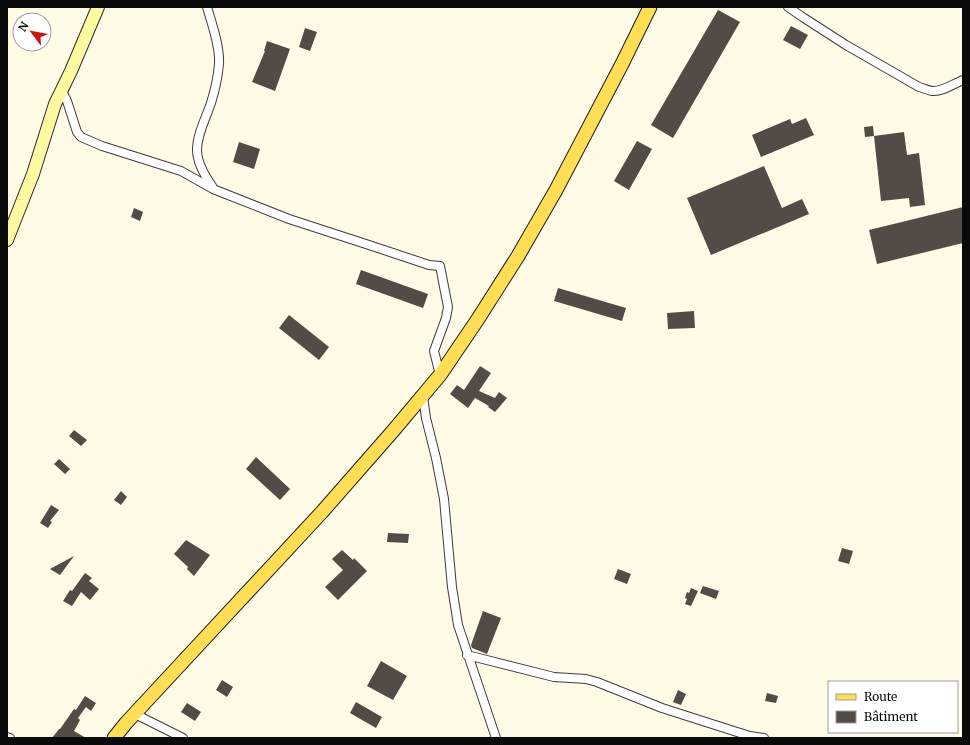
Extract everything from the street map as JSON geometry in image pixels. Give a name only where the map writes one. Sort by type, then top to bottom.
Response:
[{"type":"main road","points":[[114,738],[322,512],[394,431],[440,374],[478,319],[518,256],[556,190],[650,7]]},
{"type":"street","points":[[7,240],[33,174],[55,104],[98,7]]},
{"type":"street","points":[[207,7],[216,38],[219,62],[218,74],[211,102],[203,124],[197,151],[202,170],[213,189]]},
{"type":"street","points":[[788,7],[846,45],[919,87],[936,91],[963,80]]},
{"type":"street","points":[[62,91],[67,101],[76,132],[81,137],[102,146],[181,171],[213,189],[289,219],[429,265],[440,266],[448,307],[446,318],[434,351],[440,374]]},
{"type":"street","points":[[423,396],[426,418],[444,499],[452,587],[458,625],[496,738]]},
{"type":"street","points":[[467,655],[554,677],[586,679],[597,682],[662,708],[750,736],[764,738]]},
{"type":"street","points":[[135,714],[183,738]]},
{"type":"building","points":[[718,10],[740,22],[673,138],[651,125]]},
{"type":"building","points":[[791,26],[808,35],[800,49],[783,40]]},
{"type":"building","points":[[305,28],[317,32],[310,51],[299,47]]},
{"type":"building","points":[[267,41],[290,49],[275,91],[252,82],[265,51]]},
{"type":"building","points":[[806,118],[814,135],[761,157],[752,135],[790,119],[792,124]]},
{"type":"building","points":[[873,126],[874,136],[865,137],[864,127]]},
{"type":"building","points":[[904,132],[907,155],[919,153],[925,205],[910,207],[909,198],[881,201],[874,136]]},
{"type":"building","points":[[637,141],[652,149],[629,190],[614,181]]},
{"type":"building","points":[[239,142],[260,149],[254,169],[233,162]]},
{"type":"building","points":[[764,166],[782,208],[802,199],[809,214],[711,255],[687,198]]},
{"type":"building","points":[[963,207],[963,243],[877,264],[869,230]]},
{"type":"building","points":[[134,208],[143,212],[140,221],[131,217]]},
{"type":"building","points":[[361,270],[428,294],[423,308],[356,284]]},
{"type":"building","points":[[558,288],[626,308],[622,321],[554,301]]},
{"type":"building","points":[[694,311],[695,328],[668,329],[667,313]]},
{"type":"building","points":[[289,315],[329,347],[319,360],[279,328]]},
{"type":"building","points":[[480,366],[491,373],[479,391],[495,398],[499,392],[507,398],[495,412],[488,407],[489,406],[475,398],[468,408],[450,394],[457,385],[464,390]]},
{"type":"building","points":[[74,430],[87,440],[81,446],[69,436]]},
{"type":"building","points":[[256,457],[290,489],[280,500],[246,469]]},
{"type":"building","points":[[59,459],[70,469],[65,474],[54,464]]},
{"type":"building","points":[[121,491],[127,497],[121,505],[114,500]]},
{"type":"building","points":[[51,505],[59,510],[50,521],[52,522],[48,528],[40,523]]},
{"type":"building","points":[[388,533],[409,534],[408,543],[387,542]]},
{"type":"building","points":[[186,540],[210,555],[194,576],[187,569],[188,567],[174,554]]},
{"type":"building","points":[[842,548],[853,551],[849,564],[838,561]]},
{"type":"building","points":[[342,550],[353,560],[354,558],[367,571],[338,600],[325,587],[343,570],[332,559]]},
{"type":"building","points":[[74,556],[60,575],[50,569]]},
{"type":"building","points":[[618,569],[631,574],[627,584],[614,579]]},
{"type":"building","points":[[85,573],[92,578],[89,581],[99,589],[90,600],[81,592],[72,606],[63,601],[70,590],[72,591]]},
{"type":"building","points":[[703,586],[719,591],[716,599],[700,593]]},
{"type":"building","points":[[691,588],[698,591],[691,606],[685,604],[687,599],[685,598],[687,592],[689,593]]},
{"type":"building","points":[[483,611],[501,618],[487,654],[472,648],[471,645]]},
{"type":"building","points":[[381,661],[407,676],[393,700],[367,686]]},
{"type":"building","points":[[222,680],[233,687],[227,697],[216,690]]},
{"type":"building","points":[[678,690],[686,694],[681,705],[673,702]]},
{"type":"building","points":[[767,693],[778,696],[776,703],[765,701]]},
{"type":"building","points":[[85,696],[96,703],[91,711],[86,707],[78,718],[80,720],[74,731],[86,738],[52,738],[74,709],[76,710]]},
{"type":"building","points":[[356,702],[382,717],[376,728],[350,713]]},
{"type":"building","points":[[187,703],[201,712],[195,721],[181,712]]}]
